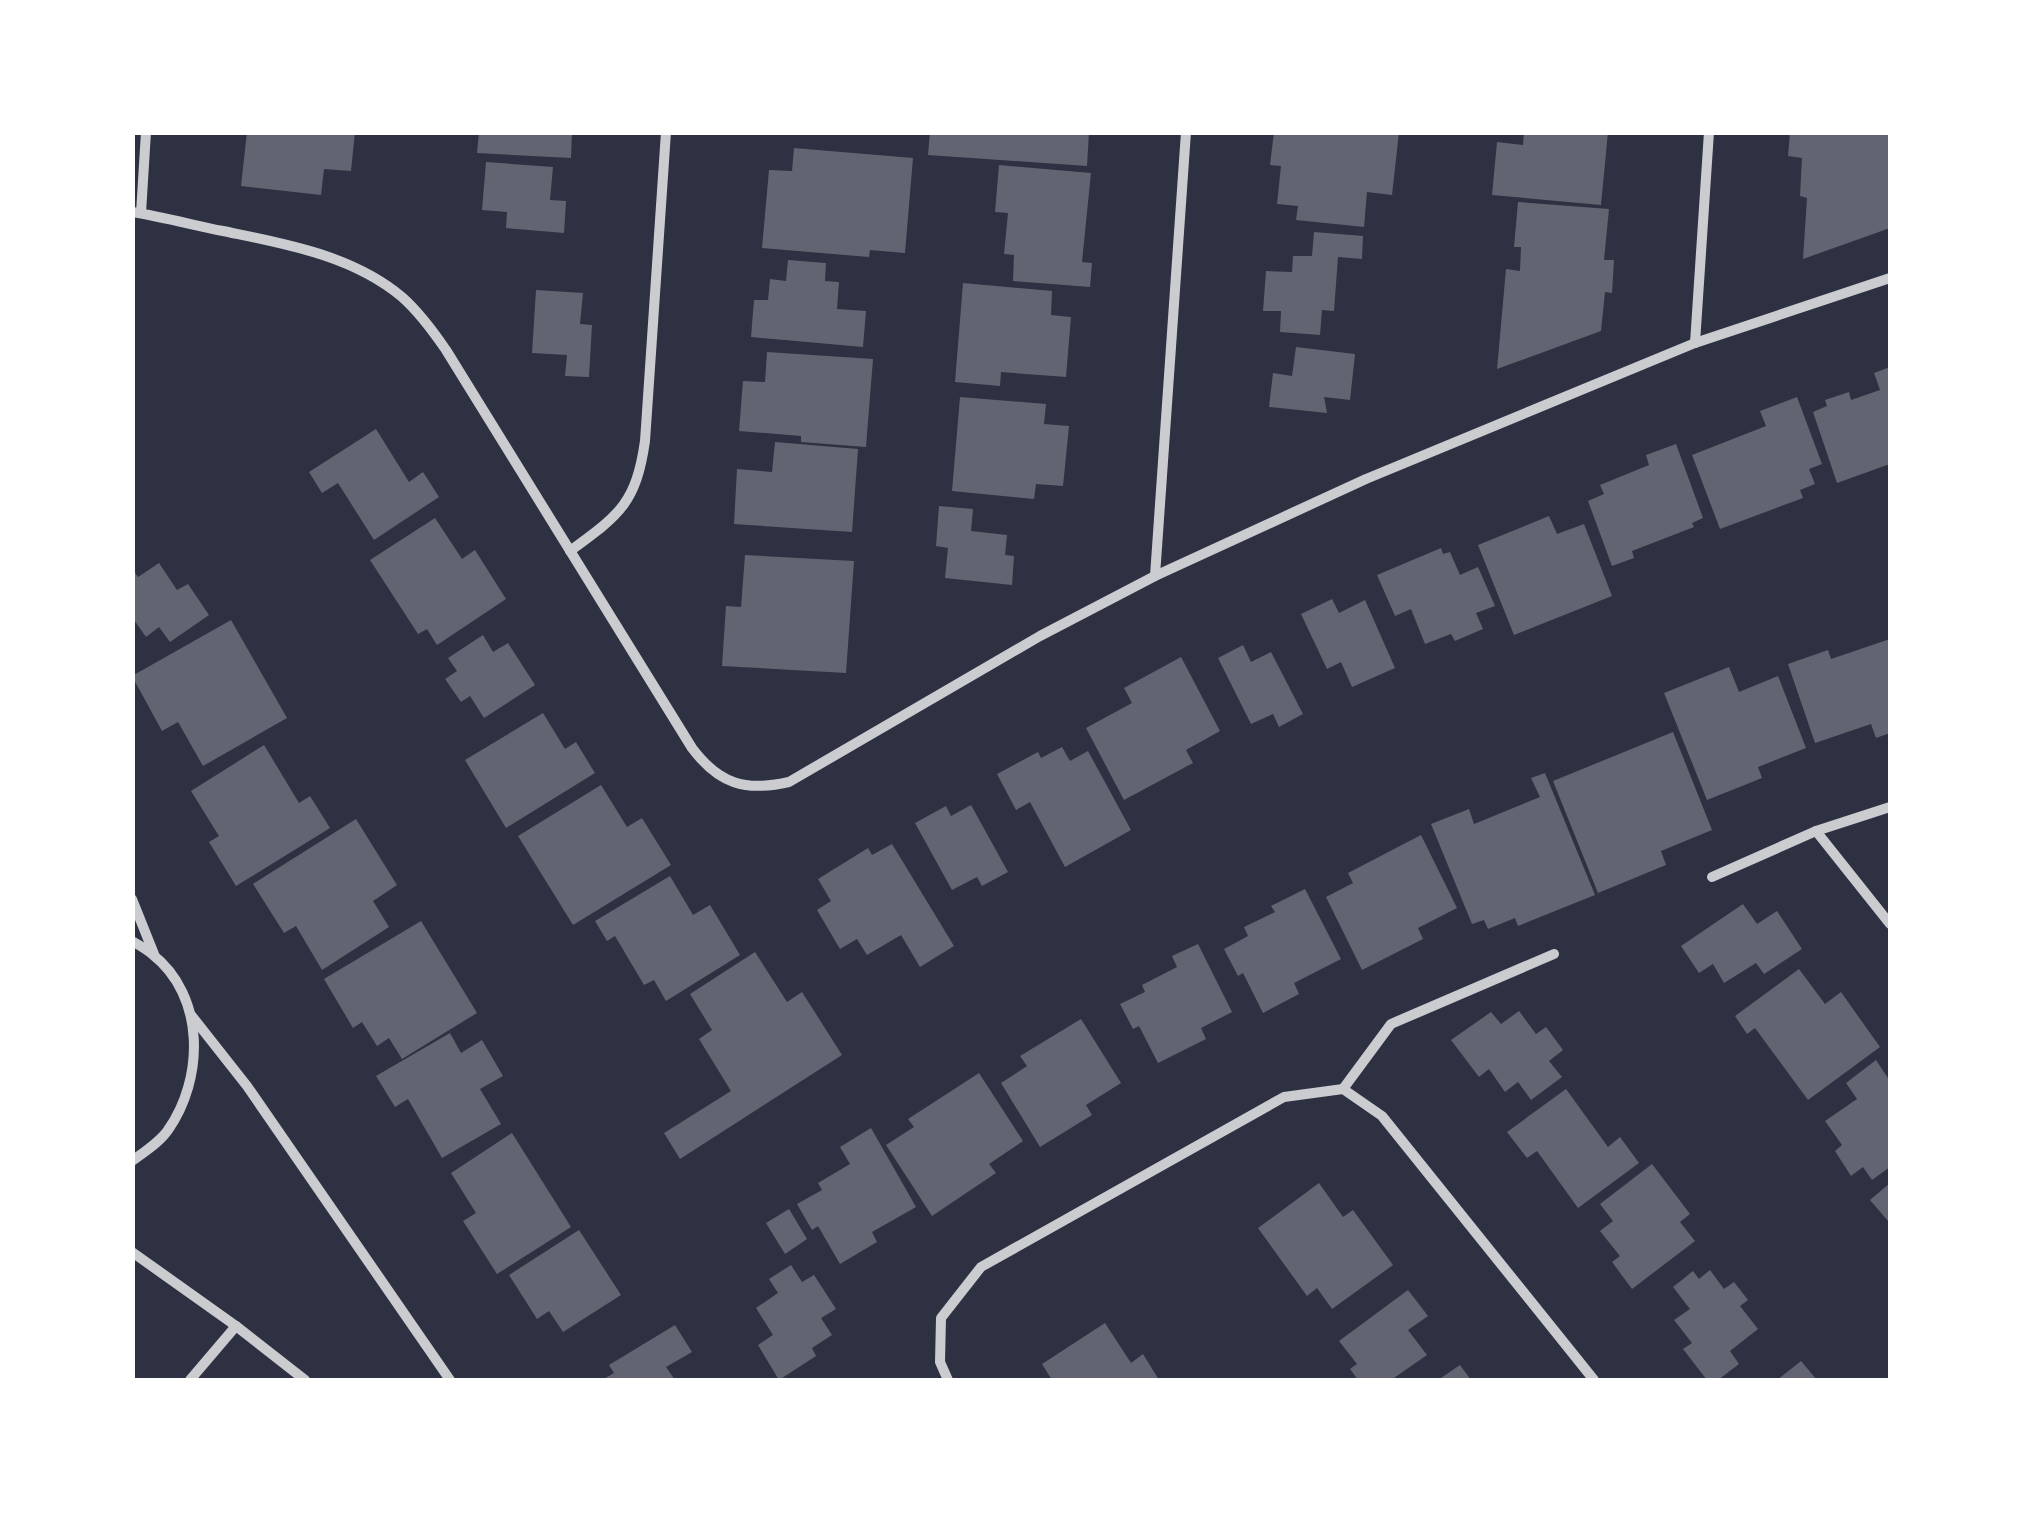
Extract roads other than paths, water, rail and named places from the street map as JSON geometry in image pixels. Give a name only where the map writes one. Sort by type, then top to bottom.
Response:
[{"type":"street","points":[[146,132],[137,213],[296,246],[347,264],[380,281],[427,323],[692,748],[717,774],[749,786],[789,782],[1040,636],[1155,576],[1366,479],[1695,343],[1890,278]]},
{"type":"street","points":[[570,551],[622,509],[642,465],[666,132]]},
{"type":"street","points":[[1155,576],[1186,132]]},
{"type":"street","points":[[1695,343],[1709,132]]},
{"type":"street","points":[[1712,877],[1816,831],[1890,807]]},
{"type":"street","points":[[1816,831],[1890,924]]},
{"type":"street","points":[[132,899],[155,955],[177,983],[191,1015],[248,1086],[450,1380]]},
{"type":"street","points":[[132,942],[155,955]]},
{"type":"street","points":[[1342,1089],[1391,1024],[1554,954]]},
{"type":"street","points":[[132,1160],[166,1133],[187,1097],[196,1056],[191,1015]]},
{"type":"street","points":[[948,1380],[940,1362],[941,1318],[981,1267],[1284,1098],[1342,1089],[1382,1116],[1594,1380]]},
{"type":"street","points":[[132,1252],[305,1380]]},
{"type":"street","points":[[190,1380],[236,1326]]}]
